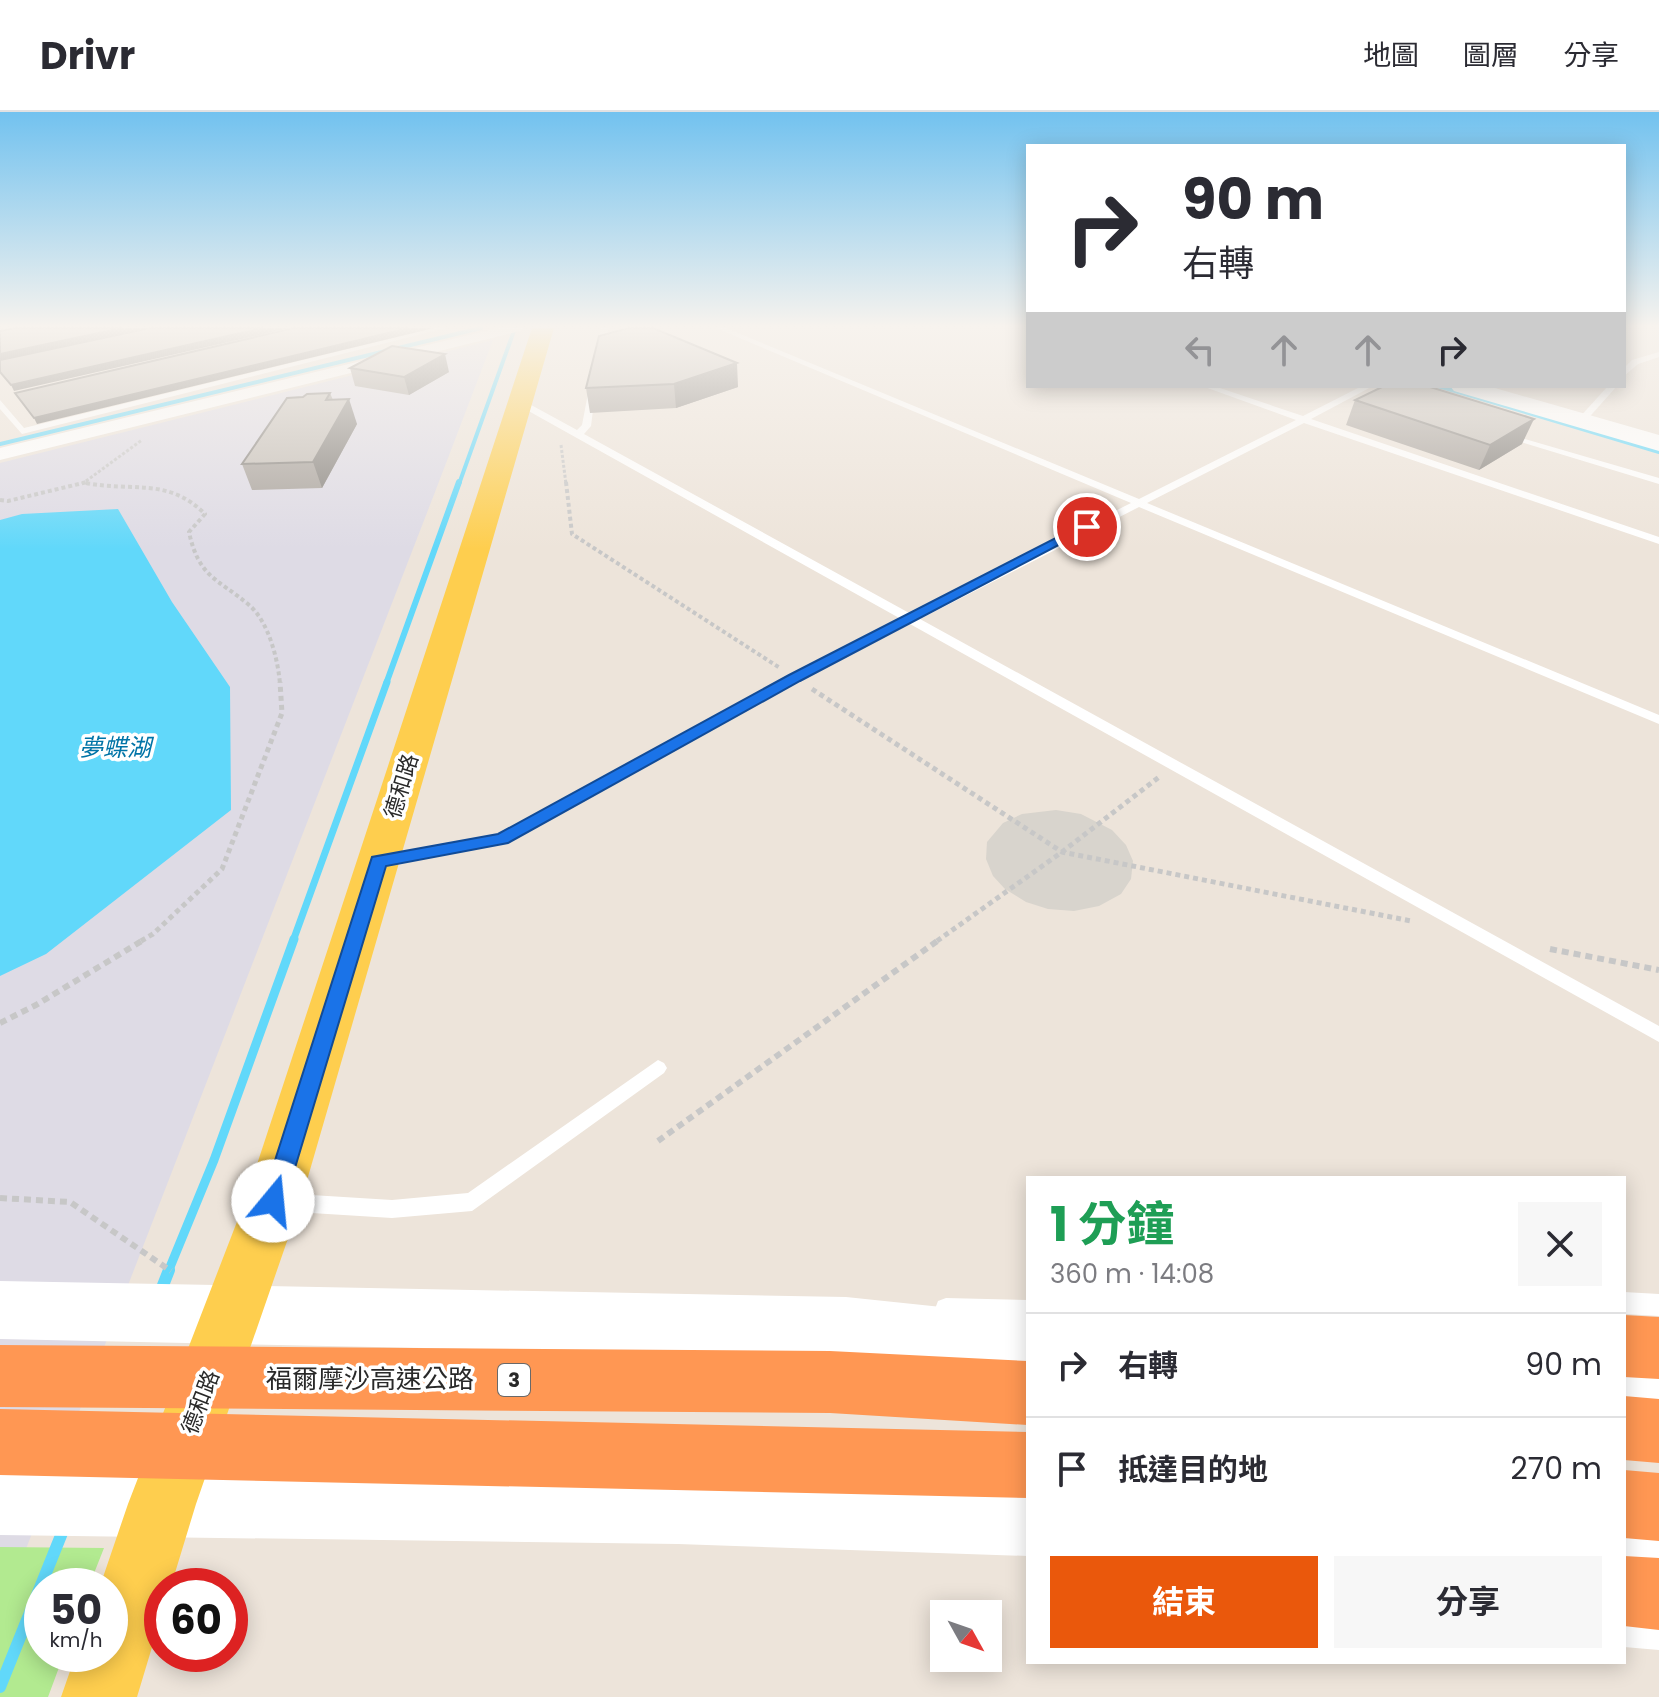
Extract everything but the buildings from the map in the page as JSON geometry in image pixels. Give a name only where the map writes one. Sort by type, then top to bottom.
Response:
[{"type":"highway","points":[[1626,1346],[1659,1348]]},
{"type":"highway","name":"福爾摩沙高速公路","points":[[0,1376],[830,1382],[1026,1393]]},
{"type":"highway","points":[[1626,1428],[1659,1431]]},
{"type":"highway","points":[[0,1442],[1026,1465]]},
{"type":"highway","points":[[1626,1504],[1659,1507]]},
{"type":"highway","points":[[1626,1591],[1659,1594]]},
{"type":"main road","name":"德和路","points":[[99,1697],[162,1504],[234,1315],[273,1201],[519,402]]},
{"type":"main road","points":[[1516,402],[1659,443]]},
{"type":"main road","points":[[0,1310],[846,1327],[1026,1347]]},
{"type":"main road","points":[[1626,1392],[1659,1394]]},
{"type":"main road","points":[[0,1501],[678,1510],[1026,1522]]},
{"type":"main road","points":[[1626,1553],[1659,1555]]},
{"type":"street","points":[[0,454],[212,402]]},
{"type":"lane","points":[[0,403],[22,431],[140,402]]},
{"type":"lane","points":[[519,402],[1659,1035]]},
{"type":"lane","points":[[579,434],[586,426],[591,402]]},
{"type":"lane","points":[[899,402],[1659,720]]},
{"type":"lane","points":[[1252,402],[1659,541]]},
{"type":"lane","points":[[378,861],[502,839],[795,678],[1138,501],[1338,402]]},
{"type":"lane","points":[[1581,421],[1598,402]]},
{"type":"lane","points":[[1495,431],[1659,481]]},
{"type":"lane","points":[[273,1201],[392,1209],[472,1202],[658,1068]]},
{"type":"lane","points":[[1626,1303],[1659,1305]]},
{"type":"lane","points":[[846,1327],[938,1309],[1026,1311]]},
{"type":"lane","points":[[917,1519],[1026,1534]]},
{"type":"lane","points":[[1626,1634],[1659,1637]]},
{"type":"path","points":[[0,500],[8,501],[86,483],[179,410]]},
{"type":"path","points":[[579,434],[561,442],[572,534],[1062,852],[1659,970]]},
{"type":"path","points":[[0,1023],[36,1005],[153,934],[222,869],[282,713],[278,655],[252,607],[219,585],[194,556],[189,532],[205,514],[191,496],[158,486],[108,489],[86,483]]},
{"type":"path","points":[[658,1141],[1062,852],[1174,765]]},
{"type":"path","points":[[0,1198],[70,1202],[234,1315]]},
{"type":"shaded area","points":[[245,402],[469,402],[0,1616],[0,463]]},
{"type":"shaded area","points":[[1056,810],[1081,814],[1112,830],[1126,845],[1133,861],[1131,879],[1121,894],[1099,906],[1074,911],[1048,909],[1026,902],[1005,889],[993,876],[986,859],[987,842],[1003,823],[1022,814]]},
{"type":"green space","points":[[0,1547],[104,1548],[96,1568],[24,1568],[24,1672],[57,1672],[48,1697],[0,1697]]},
{"type":"water","name":"夢蝶湖","points":[[118,509],[172,602],[230,687],[231,810],[46,954],[0,976],[0,520],[22,514]]},
{"type":"waterway","points":[[0,444],[174,402]]},
{"type":"waterway","points":[[459,484],[488,402]]},
{"type":"waterway","points":[[1491,402],[1659,452]]},
{"type":"waterway","points":[[386,684],[459,482]]},
{"type":"waterway","points":[[293,941],[387,682]]},
{"type":"waterway","points":[[168,1272],[214,1160],[294,939]]},
{"type":"waterway","points":[[160,1293],[169,1270]]},
{"type":"waterway","points":[[0,1687],[64,1528]]},
{"type":"route","points":[[273,1201],[378,861],[502,839],[795,678],[1087,527]]}]
